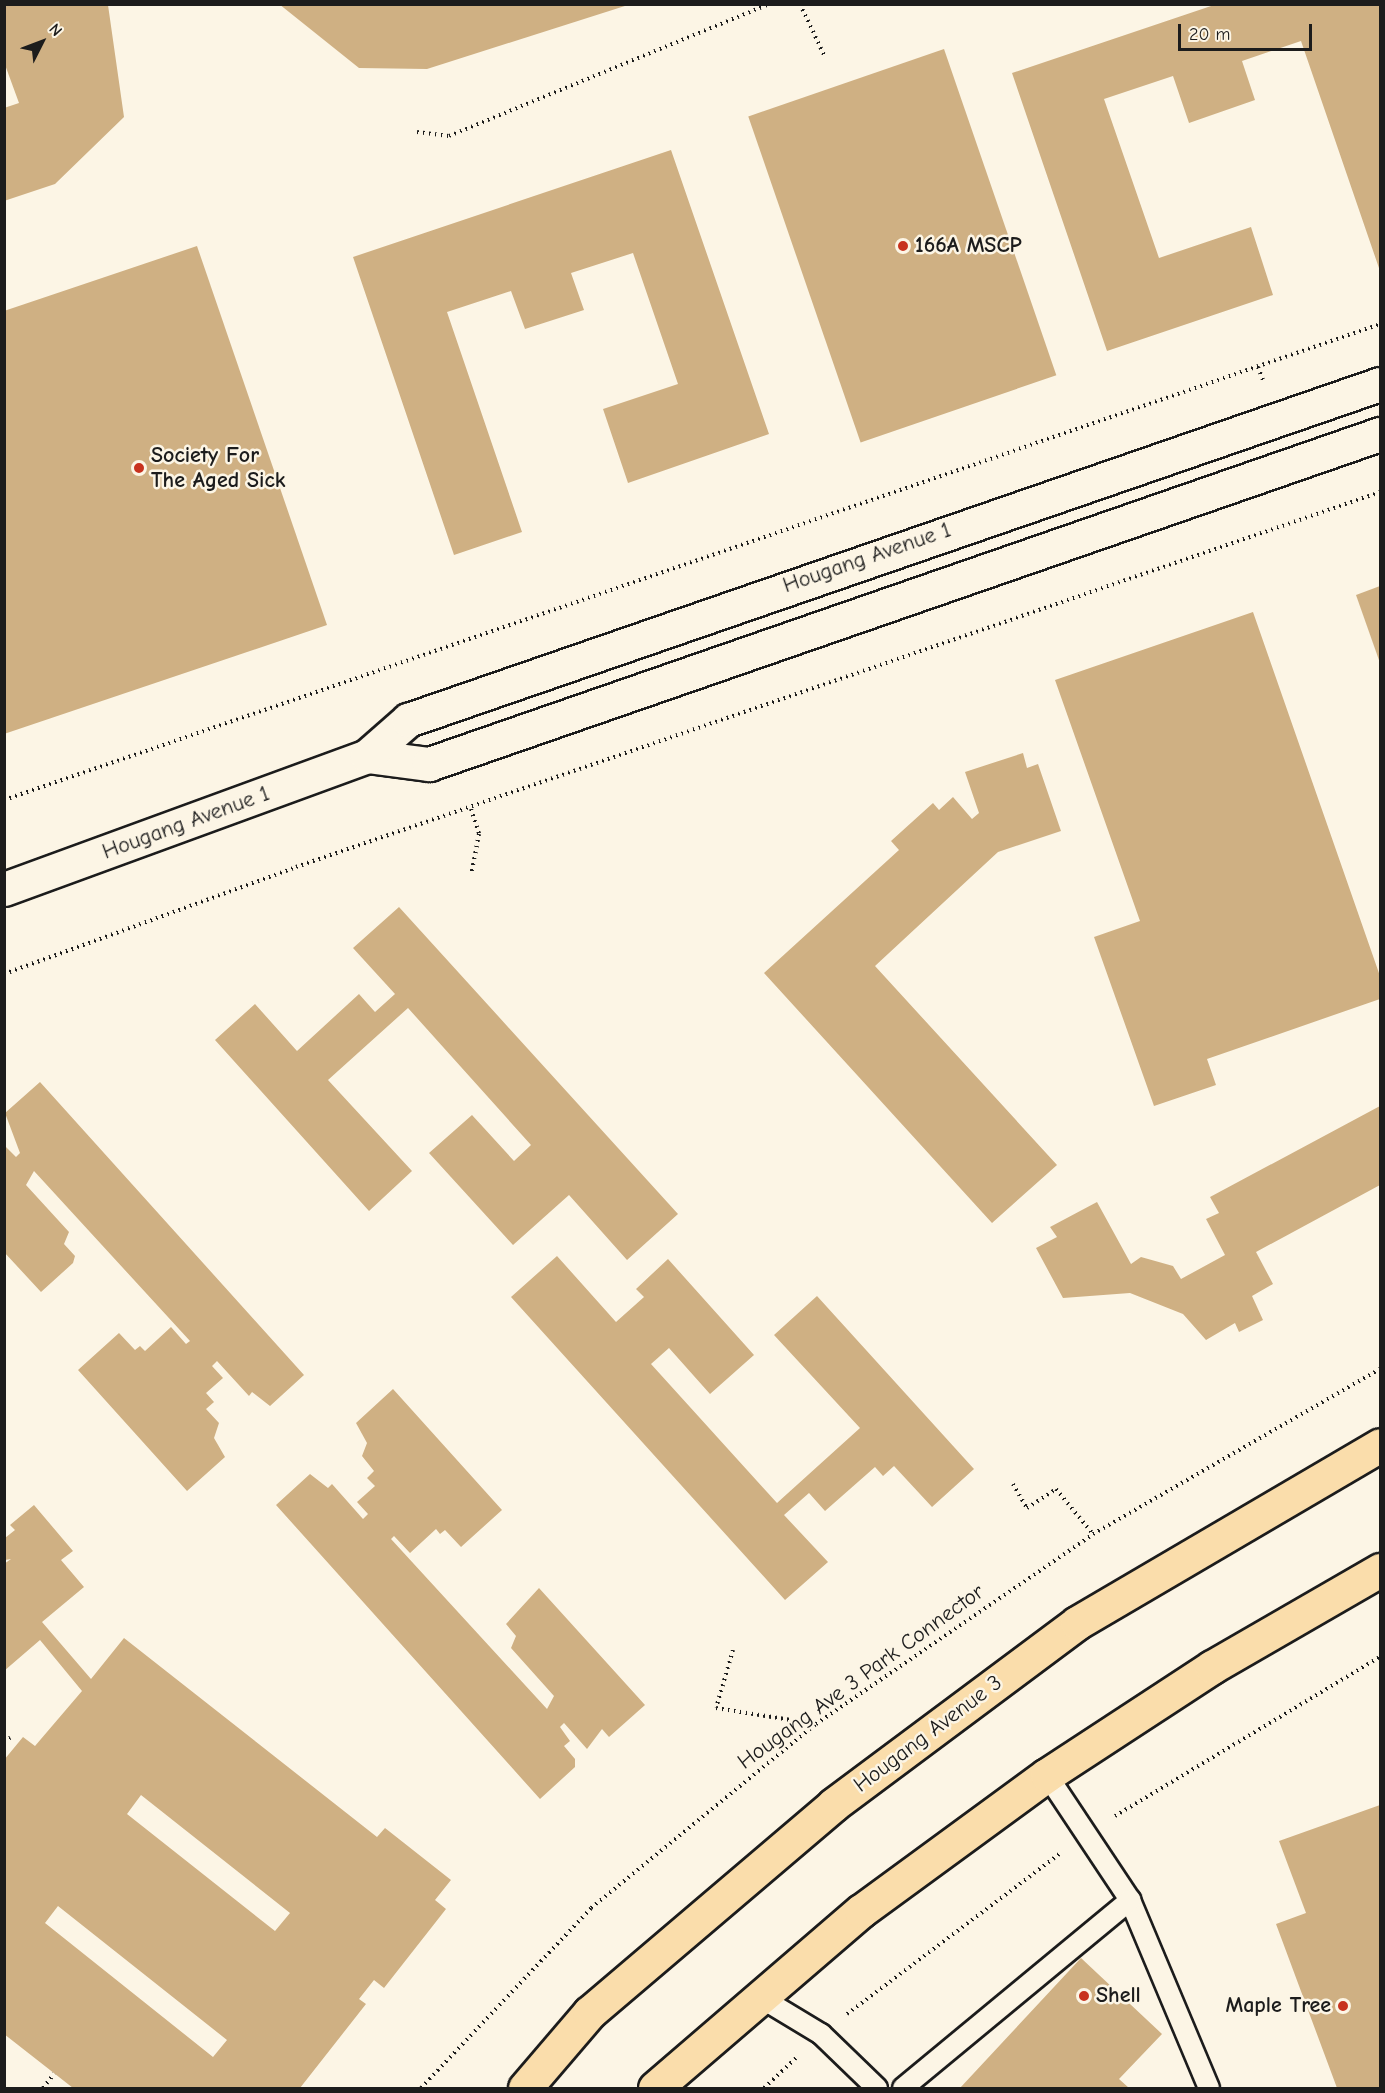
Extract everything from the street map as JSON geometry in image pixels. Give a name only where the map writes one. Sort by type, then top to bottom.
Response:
[{"type":"highway","name":"Hougang Avenue 3","points":[[525,2088],[589,2013],[900,1755],[1077,1623],[1380,1445]]},
{"type":"highway","points":[[655,2088],[758,1996],[861,1911],[1047,1775],[1212,1667],[1380,1570]]},
{"type":"street","name":"Hougang Avenue 1","points":[[4,889],[367,756],[408,720],[1380,384]]},
{"type":"street","name":"Hougang Avenue 1","points":[[367,756],[429,764],[1380,434]]},
{"type":"lane","points":[[1047,1775],[1130,1900],[1209,2088]]},
{"type":"lane","points":[[903,2088],[1130,1900]]},
{"type":"lane","points":[[758,1996],[821,2034],[877,2088]]},
{"type":"path","points":[[417,132],[449,135],[769,4]]},
{"type":"path","points":[[800,4],[824,55]]},
{"type":"path","points":[[4,800],[1380,324]]},
{"type":"path","points":[[4,974],[1380,492]]},
{"type":"path","points":[[471,809],[479,834],[472,871]]},
{"type":"path","name":"Hougang Ave 3 Park Connector","points":[[421,2088],[591,1908],[816,1724],[1093,1534],[1380,1369]]},
{"type":"path","points":[[1013,1484],[1027,1508],[1056,1489],[1093,1534]]},
{"type":"path","points":[[733,1650],[716,1708],[816,1724]]},
{"type":"path","points":[[4,1741],[10,1738]]},
{"type":"path","points":[[43,2088],[54,2074]]},
{"type":"building","points":[[4,4],[108,5],[124,117],[55,184],[4,201],[4,108],[19,103],[4,62]]},
{"type":"building","points":[[279,4],[628,5],[427,69],[359,68]]},
{"type":"building","points":[[1217,4],[1380,4],[1380,271],[1301,41],[1242,61],[1255,100],[1189,123],[1173,76],[1104,99],[1159,258],[1251,227],[1273,295],[1107,351],[1012,73]]},
{"type":"building","name":"166A MSCP","points":[[944,49],[1056,375],[861,443],[748,116]]},
{"type":"building","points":[[671,150],[769,434],[628,483],[603,409],[678,384],[633,253],[571,273],[584,310],[525,329],[511,291],[447,312],[522,532],[454,555],[353,257]]},
{"type":"building","name":"Society For The Aged Sick","points":[[197,246],[327,625],[4,734],[4,311]]},
{"type":"building","points":[[1380,586],[1380,663],[1356,595]]},
{"type":"building","points":[[1253,612],[1380,976],[1380,999],[1207,1059],[1216,1085],[1154,1106],[1094,937],[1140,921],[1055,680]]},
{"type":"building","points":[[1023,753],[1027,768],[1038,764],[1061,831],[998,852],[875,966],[1057,1165],[992,1223],[764,973],[899,850],[891,841],[933,803],[939,810],[953,797],[972,819],[979,813],[965,772]]},
{"type":"building","points":[[399,907],[678,1214],[627,1260],[569,1195],[513,1245],[429,1153],[472,1115],[514,1161],[531,1145],[408,1008],[328,1080],[412,1171],[369,1211],[215,1040],[255,1004],[297,1051],[359,994],[375,1012],[395,994],[353,948]]},
{"type":"building","points":[[40,1082],[304,1375],[270,1406],[252,1392],[249,1396],[217,1361],[212,1366],[223,1378],[206,1393],[214,1402],[206,1409],[219,1423],[214,1438],[225,1457],[187,1491],[78,1370],[119,1333],[135,1350],[140,1346],[145,1351],[171,1327],[186,1344],[190,1341],[34,1171],[26,1185],[69,1232],[64,1244],[75,1256],[73,1263],[41,1292],[4,1252],[4,1145],[16,1157],[20,1153],[5,1113]]},
{"type":"building","points":[[1380,1106],[1380,1185],[1256,1252],[1273,1284],[1252,1296],[1263,1320],[1239,1332],[1235,1323],[1206,1340],[1183,1314],[1130,1293],[1063,1298],[1036,1248],[1057,1237],[1050,1227],[1097,1202],[1131,1264],[1141,1257],[1173,1266],[1181,1279],[1225,1255],[1206,1219],[1219,1213],[1210,1197]]},
{"type":"building","points":[[557,1256],[616,1322],[644,1297],[636,1289],[668,1259],[754,1355],[710,1394],[669,1348],[651,1364],[777,1503],[860,1428],[774,1335],[817,1296],[974,1469],[932,1507],[894,1466],[883,1476],[875,1467],[825,1511],[809,1493],[784,1515],[828,1562],[785,1600],[511,1297]]},
{"type":"building","points":[[393,1389],[502,1510],[461,1547],[445,1530],[440,1534],[436,1529],[410,1553],[394,1536],[391,1539],[547,1709],[554,1696],[511,1648],[516,1636],[506,1624],[539,1588],[645,1705],[609,1737],[602,1729],[587,1749],[564,1723],[560,1727],[570,1741],[564,1746],[575,1759],[575,1767],[540,1799],[276,1505],[310,1474],[328,1488],[332,1484],[363,1519],[368,1514],[357,1502],[375,1486],[367,1478],[374,1471],[362,1456],[367,1443],[356,1423]]},
{"type":"building","points":[[34,1505],[73,1551],[61,1560],[84,1587],[42,1622],[91,1679],[124,1638],[377,1837],[385,1828],[451,1880],[435,1900],[446,1909],[384,1988],[374,1980],[359,1999],[366,2004],[300,2088],[73,2088],[4,2034],[4,1760],[23,1737],[35,1746],[82,1691],[40,1640],[4,1671],[4,1564],[11,1559],[5,1560],[5,1538],[15,1530],[10,1525]],"holes":[[[141,1795],[290,1913],[275,1931],[127,1814]],[[58,1906],[227,2040],[213,2057],[45,1923]]]},
{"type":"building","name":"Maple Tree","points":[[1380,1805],[1380,2088],[1337,2088],[1276,1924],[1306,1913],[1279,1841]]},
{"type":"building","name":"Shell","points":[[1081,1958],[1162,2034],[1119,2079],[1129,2088],[960,2088]]},
{"type":"place","name":"166A MSCP","points":[[903,246]]},
{"type":"place","name":"Society For The Aged Sick","points":[[139,468]]},
{"type":"place","name":"Shell","points":[[1084,1996]]},
{"type":"place","name":"Maple Tree","points":[[1343,2006]]}]
